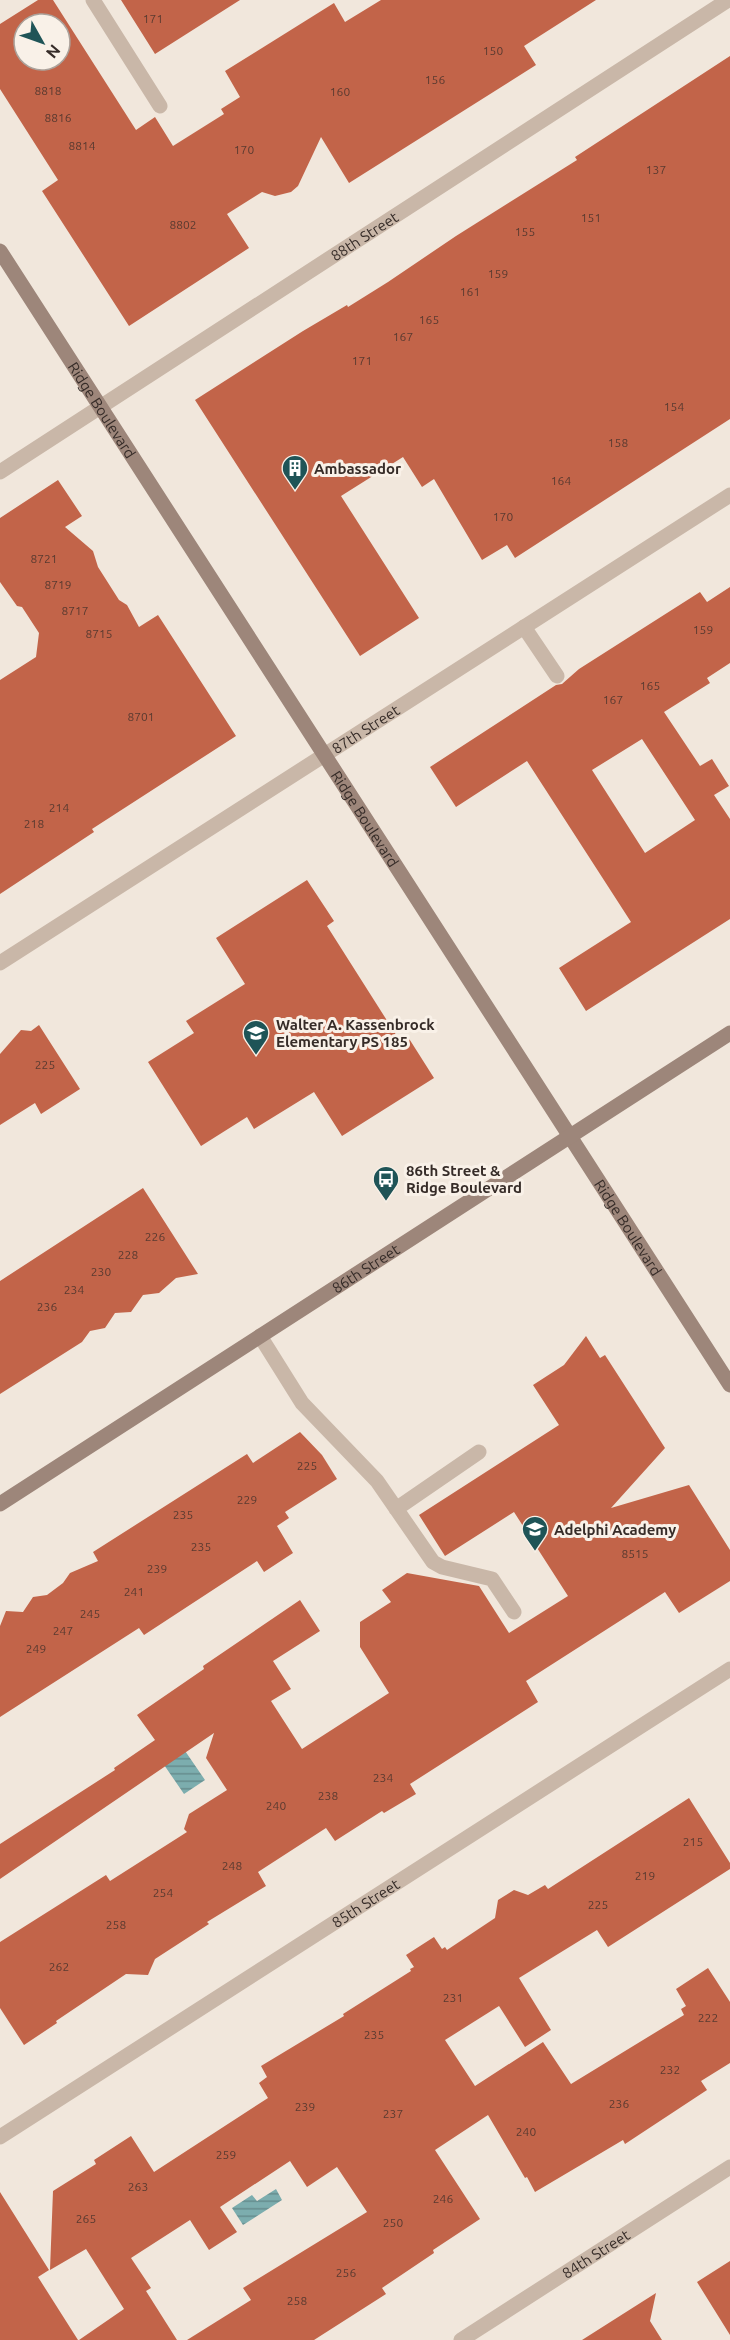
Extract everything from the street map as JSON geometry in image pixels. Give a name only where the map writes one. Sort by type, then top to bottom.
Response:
[{"type":"street","points":[[93,0],[160,106]]},
{"type":"street","name":"88th Street","points":[[0,472],[728,0]]},
{"type":"street","name":"Ridge Boulevard","points":[[0,251],[730,1385]]},
{"type":"street","name":"87th Street","points":[[0,963],[730,495]]},
{"type":"street","points":[[524,627],[557,676]]},
{"type":"street","name":"86th Street","points":[[0,1504],[730,1033]]},
{"type":"street","points":[[260,1336],[302,1403],[364,1466],[433,1562],[442,1567],[492,1579],[513,1612]]},
{"type":"street","points":[[396,1509],[479,1452]]},
{"type":"street","name":"85th Street","points":[[0,2137],[730,1669]]},
{"type":"street","name":"84th Street","points":[[461,2340],[730,2168]]},
{"type":"water","points":[[181,1745],[205,1780],[184,1794],[160,1759]]},
{"type":"water","points":[[276,2189],[282,2200],[243,2225],[232,2208],[252,2195],[257,2201]]},
{"type":"building","points":[[38,0],[53,0],[61,12],[19,12]]},
{"type":"building","points":[[121,0],[240,0],[155,54]]},
{"type":"building","points":[[381,0],[596,0],[524,46],[536,65],[349,183],[321,137],[298,186],[291,192],[275,196],[262,192],[227,214],[249,248],[129,326],[42,191],[58,180],[0,89],[0,24],[12,16],[12,72],[72,72],[72,30],[136,130],[155,117],[173,146],[224,114],[221,109],[240,97],[225,71],[334,3],[345,22]]},
{"type":"building","points":[[730,56],[730,419],[515,558],[507,545],[482,560],[434,479],[422,487],[403,457],[341,496],[419,618],[360,656],[195,400],[303,331],[388,282],[577,160],[575,157]]},
{"type":"building","points":[[58,480],[82,516],[65,527],[93,551],[98,567],[119,600],[127,605],[139,627],[158,615],[236,736],[92,829],[94,832],[0,894],[0,680],[36,657],[39,633],[22,607],[17,606],[0,582],[0,518]]},
{"type":"building","points":[[730,587],[730,663],[707,678],[710,683],[664,712],[700,766],[712,759],[729,786],[714,795],[730,819],[730,919],[586,1011],[559,968],[631,922],[527,761],[456,807],[430,767],[556,685],[562,684],[579,669],[700,592],[707,602]],"holes":[[[642,739],[695,820],[645,853],[592,770]]]},
{"type":"building","points":[[307,880],[334,921],[327,926],[400,1041],[408,1037],[434,1078],[342,1136],[314,1092],[254,1129],[247,1117],[201,1146],[148,1062],[194,1033],[186,1021],[245,984],[216,938]]},
{"type":"building","points":[[39,1025],[80,1089],[41,1114],[35,1103],[0,1125],[0,1054],[21,1030],[31,1031]]},
{"type":"building","points":[[143,1188],[198,1274],[176,1278],[159,1293],[143,1295],[131,1312],[115,1313],[105,1328],[90,1331],[82,1342],[0,1394],[0,1281]]},
{"type":"building","points":[[586,1336],[600,1358],[605,1355],[665,1448],[611,1508],[689,1485],[730,1550],[730,1581],[679,1613],[665,1592],[526,1681],[538,1702],[410,1784],[416,1794],[384,1813],[382,1811],[335,1841],[326,1828],[258,1872],[266,1886],[207,1922],[209,1924],[155,1959],[148,1975],[126,1974],[24,2045],[0,2008],[0,1942],[106,1875],[110,1881],[187,1832],[184,1829],[189,1814],[227,1790],[206,1758],[214,1733],[0,1879],[0,1844],[115,1770],[114,1768],[155,1740],[137,1715],[204,1669],[203,1666],[300,1600],[320,1631],[273,1661],[291,1689],[271,1701],[302,1749],[389,1693],[360,1647],[360,1622],[391,1602],[382,1590],[407,1573],[479,1586],[509,1633],[568,1596],[514,1512],[445,1556],[419,1515],[559,1425],[533,1385],[564,1365]]},
{"type":"building","points":[[300,1432],[322,1455],[337,1479],[285,1512],[289,1518],[277,1526],[293,1553],[264,1572],[257,1561],[144,1635],[139,1628],[0,1717],[0,1626],[6,1611],[23,1612],[33,1597],[47,1595],[63,1583],[70,1573],[98,1561],[93,1552],[247,1454],[253,1463]]},
{"type":"building","points":[[689,1798],[730,1863],[730,1869],[608,1947],[597,1930],[519,1978],[551,2030],[525,2047],[499,2006],[445,2040],[475,2086],[543,2042],[571,2084],[684,2015],[681,2009],[686,2006],[676,1989],[708,1968],[730,2002],[730,2063],[701,2081],[707,2090],[625,2144],[623,2140],[535,2192],[488,2115],[435,2150],[480,2219],[382,2288],[386,2294],[314,2340],[187,2340],[251,2300],[243,2288],[367,2212],[337,2167],[307,2187],[290,2161],[220,2207],[237,2232],[209,2250],[190,2220],[131,2258],[151,2288],[146,2291],[177,2340],[79,2340],[124,2309],[86,2249],[50,2270],[53,2191],[96,2164],[94,2160],[131,2136],[154,2172],[268,2098],[259,2083],[267,2077],[261,2066],[344,2016],[343,2014],[411,1971],[410,1969],[414,1967],[406,1955],[434,1937],[442,1949],[445,1947],[447,1950],[495,1918],[498,1900],[514,1890],[528,1895],[545,1885],[548,1889]]},
{"type":"building","points":[[0,2192],[49,2270],[38,2277],[78,2340],[0,2340]]},
{"type":"building","points":[[730,2261],[730,2335],[697,2282]]},
{"type":"building","points":[[656,2293],[650,2321],[662,2340],[582,2340]]},
{"type":"place","name":"Ambassador","points":[[295,491]]},
{"type":"place","name":"Walter A. Kassenbrock Elementary PS 185","points":[[256,1056]]},
{"type":"place","name":"86th Street & Ridge Boulevard","points":[[386,1202]]},
{"type":"place","name":"Adelphi Academy","points":[[535,1552]]}]
